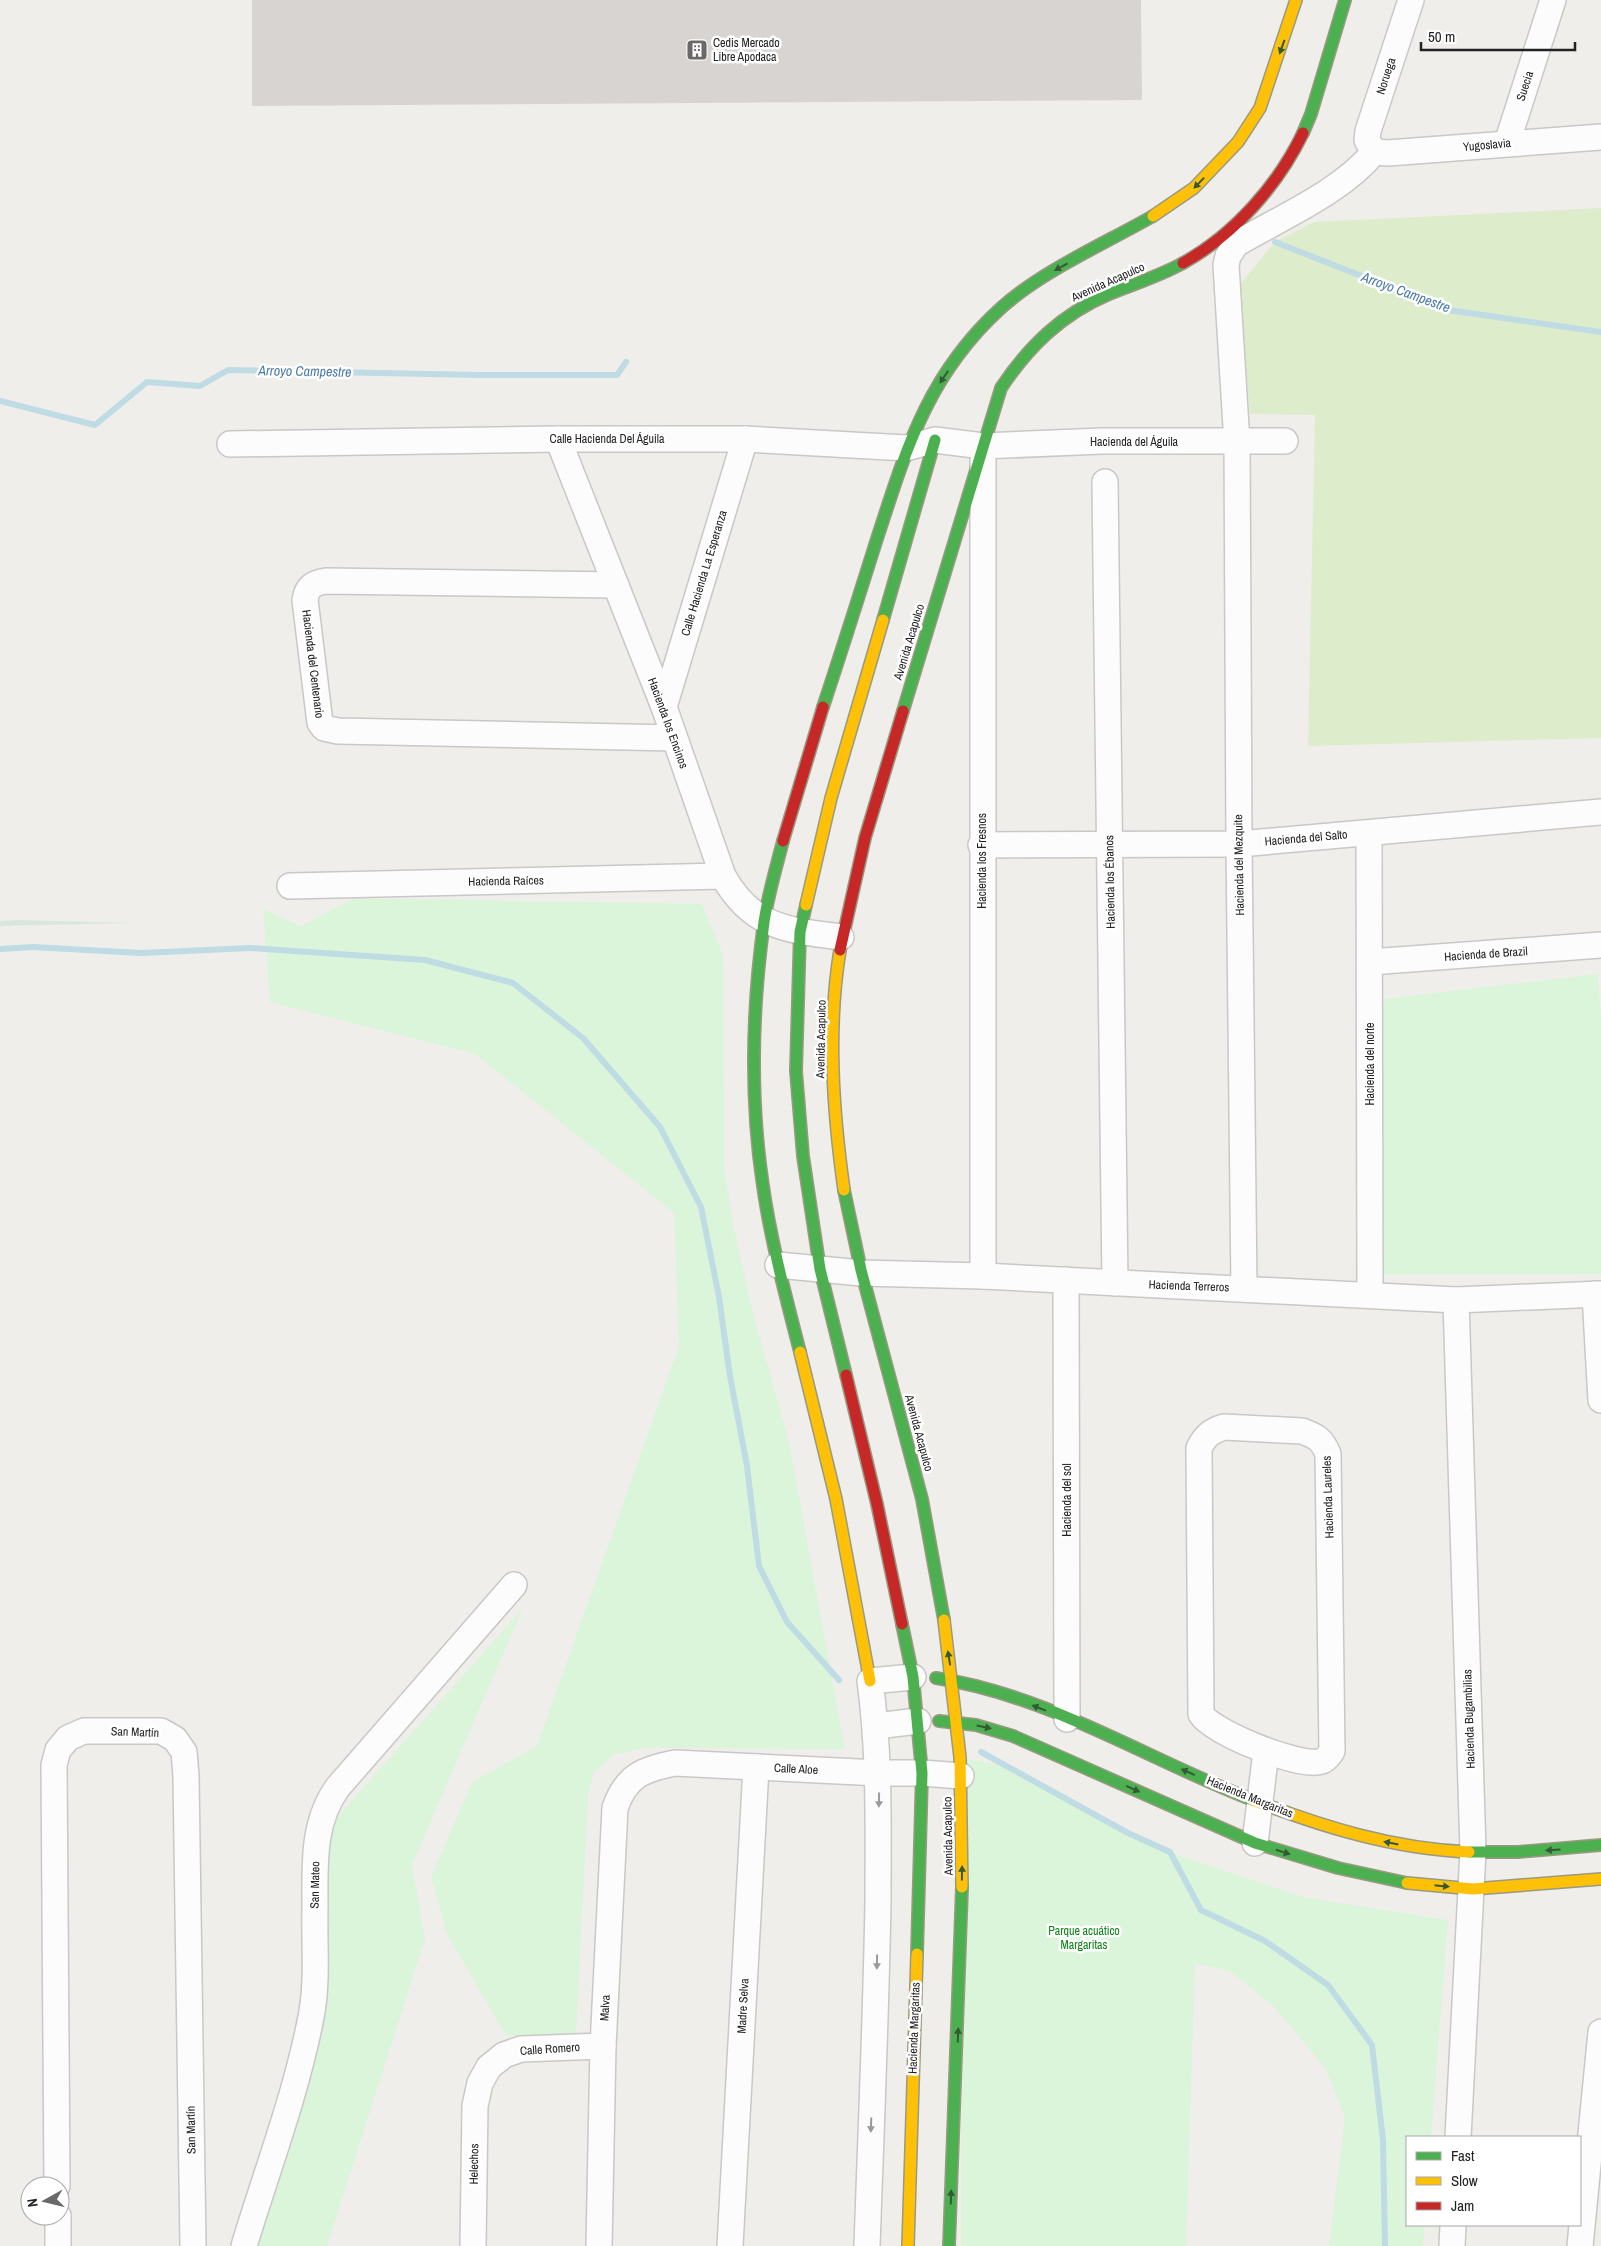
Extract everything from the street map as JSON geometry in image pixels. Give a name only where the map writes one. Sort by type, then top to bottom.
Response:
[{"type":"street","points":[[867,2246],[876,1998],[879,1773],[876,1726],[870,1682],[836,1499],[778,1265],[763,1186],[756,1114],[755,1021],[764,921],[788,820],[906,448],[926,404],[966,344],[1001,308],[1030,285],[1166,209],[1194,188],[1238,142],[1260,108],[1296,0]]},
{"type":"street","name":"Avenida Acapulco","points":[[949,2246],[961,1946],[963,1817],[957,1722],[953,1680],[927,1520],[909,1443],[861,1273],[840,1164],[834,1091],[835,1002],[842,937],[868,825],[1001,388],[1017,361],[1043,334],[1075,311],[1109,294],[1153,278],[1199,254],[1225,232],[1263,193],[1294,150],[1308,122],[1345,0]]},
{"type":"street","name":"Noruega","points":[[1374,152],[1367,140],[1368,131],[1411,0]]},
{"type":"street","name":"Suecia","points":[[1507,143],[1553,0]]},
{"type":"street","name":"Yugoslavia","points":[[1374,152],[1388,153],[1601,137]]},
{"type":"street","name":"Hacienda del Mezquite","points":[[1244,1288],[1237,443],[1226,265],[1228,256],[1236,244],[1345,181],[1363,166],[1374,152]]},
{"type":"street","name":"Calle Hacienda Del Águila","points":[[230,444],[558,439],[745,439],[906,448],[935,440],[983,446]]},
{"type":"street","name":"Hacienda los Encinos","points":[[558,439],[664,707],[723,876],[731,891],[745,906],[764,921],[800,932],[842,937]]},
{"type":"street","name":"Calle Hacienda La Esperanza","points":[[664,707],[745,439]]},
{"type":"street","name":"Avenida Acapulco","points":[[913,1676],[877,1504],[820,1269],[803,1156],[796,1072],[800,932],[831,798],[935,440]]},
{"type":"street","name":"Hacienda del Águila","points":[[983,446],[1102,441],[1237,443],[1286,441]]},
{"type":"street","name":"Hacienda los Fresnos","points":[[983,446],[983,1276]]},
{"type":"street","name":"Hacienda los Ébanos","points":[[1105,482],[1115,1283]]},
{"type":"street","name":"Hacienda del Centenario","points":[[616,585],[326,581],[315,583],[309,588],[305,600],[320,723],[324,728],[338,731],[674,738]]},
{"type":"street","name":"Hacienda del Salto","points":[[982,846],[1239,844],[1601,812]]},
{"type":"street","name":"Hacienda del norte","points":[[1368,833],[1370,1295]]},
{"type":"street","name":"Hacienda Raíces","points":[[290,886],[723,876]]},
{"type":"street","name":"Hacienda de Brazil","points":[[1370,962],[1601,945]]},
{"type":"street","name":"Hacienda Terreros","points":[[778,1265],[861,1273],[983,1276],[1456,1300],[1598,1294]]},
{"type":"street","name":"Hacienda del sol","points":[[1066,1280],[1067,1719]]},
{"type":"street","points":[[1598,1294],[1601,1400]]},
{"type":"street","name":"Hacienda Bugambilias","points":[[1456,1300],[1473,1851],[1473,1890],[1458,2136]]},
{"type":"street","name":"Hacienda Laureles","points":[[1224,1427],[1302,1431],[1314,1435],[1323,1442],[1328,1454],[1332,1750],[1328,1758],[1312,1763],[1266,1751],[1204,1720],[1199,1708],[1199,1448],[1212,1431],[1224,1427]]},
{"type":"street","name":"San Mateo","points":[[244,2246],[296,2080],[311,2016],[315,1985],[314,1873],[321,1818],[338,1787],[514,1585]]},
{"type":"street","name":"Hacienda Margaritas","points":[[908,2246],[922,1773],[913,1676]]},
{"type":"street","name":"Hacienda Margaritas","points":[[870,1682],[913,1676],[953,1680],[995,1691],[1067,1719],[1260,1804],[1373,1839],[1437,1850],[1473,1851],[1517,1852],[1601,1845]]},
{"type":"street","points":[[876,1726],[918,1721],[957,1722],[988,1727],[1013,1736],[1255,1843],[1347,1870],[1401,1882],[1473,1890],[1601,1878]]},
{"type":"street","name":"San Martín","points":[[57,2176],[54,1765],[58,1750],[68,1738],[84,1731],[162,1731],[175,1739],[184,1752],[186,1776],[193,2246]]},
{"type":"street","points":[[1255,1843],[1266,1751]]},
{"type":"street","name":"Calle Aloe","points":[[634,1776],[655,1767],[675,1762],[960,1776]]},
{"type":"street","name":"Madre Selva","points":[[730,2246],[756,1767]]},
{"type":"street","name":"Malva","points":[[599,2246],[603,2046],[615,1808],[621,1791],[634,1776]]},
{"type":"street","points":[[1580,2246],[1601,2032]]},
{"type":"street","name":"Calle Romero","points":[[480,2083],[490,2067],[504,2055],[521,2048],[603,2046]]},
{"type":"street","name":"Helechos","points":[[473,2246],[475,2106],[480,2083]]},
{"type":"street","points":[[58,2226],[58,2246]]},
{"type":"street","points":[[1452,2246],[1453,2226]]},
{"type":"green space","points":[[1601,208],[1601,738],[1308,746],[1315,415],[1250,414],[1240,284],[1275,242],[1314,222]]},
{"type":"green space","points":[[354,898],[702,904],[723,955],[724,1168],[734,1229],[754,1317],[789,1442],[845,1749],[646,1748],[615,1754],[594,1772],[588,1797],[576,2033],[506,2036],[447,1934],[431,1877],[472,1782],[537,1746],[679,1346],[674,1213],[475,1054],[270,1002],[263,909],[301,926]]},
{"type":"green space","points":[[1598,974],[1601,1021],[1601,1274],[1378,1275],[1383,999]]},
{"type":"green space","points":[[523,1608],[412,1865],[425,1939],[327,2246],[249,2246],[318,2017],[323,1833]]},
{"type":"green space","name":"Parque acuático Margaritas","points":[[962,1758],[1008,1767],[1128,1833],[1169,1852],[1302,1897],[1448,1920],[1431,2136],[1406,2136],[1406,2226],[1425,2226],[1423,2246],[1329,2246],[1345,2119],[1326,2069],[1274,2007],[1230,1971],[1195,1963],[1186,2246],[961,2246]]},
{"type":"shaded area","points":[[0,921],[135,923],[0,926]]},
{"type":"building","name":"Cedis Mercado Libre Apodaca","points":[[252,0],[1141,0],[1142,100],[252,106]]},
{"type":"waterway","name":"Arroyo Campestre","points":[[1275,242],[1448,310],[1601,332]]},
{"type":"waterway","name":"Arroyo Campestre","points":[[0,401],[95,425],[147,382],[200,386],[228,370],[480,375],[617,375],[626,362]]},
{"type":"waterway","points":[[0,949],[33,947],[141,953],[250,948],[425,960],[513,983],[583,1038],[660,1127],[701,1207],[719,1297],[730,1376],[747,1466],[759,1566],[787,1622],[839,1680]]},
{"type":"waterway","points":[[981,1752],[1128,1833],[1170,1852],[1201,1910],[1265,1941],[1328,1985],[1372,2045],[1383,2140],[1385,2246]]},
{"type":"traffic: fast","points":[[1303,133],[1311,114],[1345,0]]},
{"type":"traffic: fast","points":[[823,707],[908,448],[936,389],[954,361],[975,334],[1017,295],[1054,270],[1153,216]]},
{"type":"traffic: fast","points":[[903,711],[1001,388],[1035,345],[1076,311],[1109,294],[1156,276],[1183,263]]},
{"type":"traffic: fast","points":[[883,620],[935,440]]},
{"type":"traffic: fast","points":[[783,841],[772,882],[760,955],[755,1021],[754,1088],[759,1154],[766,1207],[800,1352]]},
{"type":"traffic: fast","points":[[806,905],[800,932],[796,1071],[803,1156],[820,1269],[846,1375]]},
{"type":"traffic: fast","points":[[844,1190],[861,1270],[922,1499],[944,1620]]},
{"type":"traffic: fast","points":[[902,1624],[913,1677],[922,1773],[917,1954]]},
{"type":"traffic: fast","points":[[936,1678],[978,1686],[1058,1714],[1098,1730],[1253,1800]]},
{"type":"traffic: fast","points":[[939,1721],[976,1725],[1013,1736],[1255,1843],[1338,1868],[1407,1883]]},
{"type":"traffic: fast","points":[[1469,1852],[1518,1852],[1601,1845]]},
{"type":"traffic: fast","points":[[949,2246],[962,1887]]},
{"type":"traffic: slow","points":[[1153,216],[1194,188],[1238,142],[1260,108],[1296,0]]},
{"type":"traffic: slow","points":[[806,905],[831,798],[883,620]]},
{"type":"traffic: slow","points":[[840,950],[834,1010],[833,1070],[834,1101],[844,1190]]},
{"type":"traffic: slow","points":[[800,1352],[836,1499],[870,1681]]},
{"type":"traffic: slow","points":[[944,1620],[960,1757],[962,1887]]},
{"type":"traffic: slow","points":[[1253,1800],[1332,1828],[1359,1835],[1413,1846],[1469,1852]]},
{"type":"traffic: slow","points":[[1407,1883],[1473,1889],[1601,1879]]},
{"type":"traffic: slow","points":[[908,2246],[917,1954]]},
{"type":"traffic: jam","points":[[1183,263],[1202,252],[1220,238],[1253,207],[1281,171],[1303,133]]},
{"type":"traffic: jam","points":[[783,841],[823,707]]},
{"type":"traffic: jam","points":[[840,950],[865,838],[903,711]]},
{"type":"traffic: jam","points":[[846,1375],[877,1504],[902,1624]]},
{"type":"place","name":"Cedis Mercado Libre Apodaca","points":[[697,50]]}]
